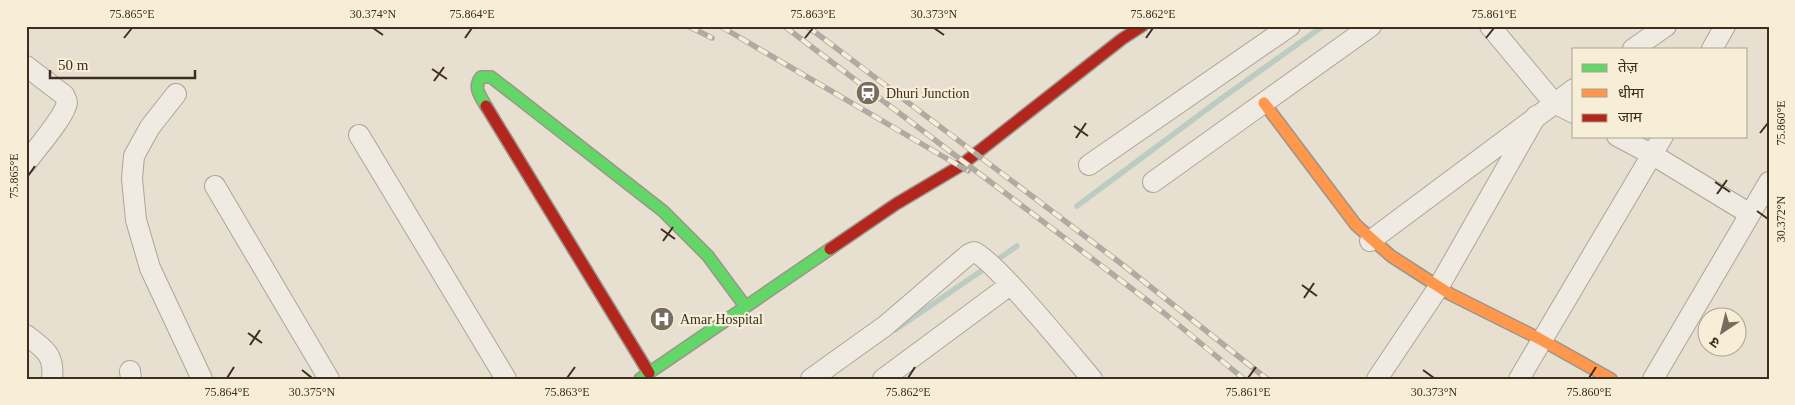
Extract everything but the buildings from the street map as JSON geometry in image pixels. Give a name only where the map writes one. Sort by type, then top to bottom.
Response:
[{"type":"street","points":[[746,306],[708,256],[663,211],[491,77],[481,77],[477,82],[477,92],[645,376],[896,204],[960,166],[1142,26]]},
{"type":"street","points":[[1089,165],[1290,26]]},
{"type":"street","points":[[1153,182],[1371,26]]},
{"type":"street","points":[[1490,26],[1554,103],[1572,112]]},
{"type":"street","points":[[1634,48],[1666,26]]},
{"type":"street","points":[[1713,48],[1725,26]]},
{"type":"street","points":[[26,66],[64,95],[67,101],[61,116],[26,162]]},
{"type":"street","points":[[1370,241],[1572,90]]},
{"type":"street","points":[[176,94],[150,127],[134,156],[132,179],[136,220],[150,268],[202,379]]},
{"type":"street","points":[[1264,103],[1370,241],[1438,288],[1542,341],[1611,379]]},
{"type":"street","points":[[1377,379],[1438,288],[1536,116]]},
{"type":"street","points":[[359,135],[506,379]]},
{"type":"street","points":[[1621,138],[1750,214]]},
{"type":"street","points":[[1519,379],[1662,138]]},
{"type":"street","points":[[1653,379],[1769,182]]},
{"type":"street","points":[[215,186],[329,379]]},
{"type":"street","points":[[811,379],[885,326],[969,254],[974,252],[981,256],[1006,281],[1092,379]]},
{"type":"street","points":[[888,377],[1006,281]]},
{"type":"street","points":[[26,334],[43,347],[52,360],[52,379]]},
{"type":"waterway","points":[[1077,206],[1323,26]]},
{"type":"waterway","points":[[994,262],[1017,246]]},
{"type":"waterway","points":[[895,330],[987,267]]},
{"type":"railway","points":[[688,26],[712,38]]},
{"type":"railway","points":[[720,26],[968,171]]},
{"type":"railway","points":[[784,26],[1164,313],[1244,379]]},
{"type":"railway","points":[[807,26],[1123,265],[1267,379]]},
{"type":"traffic: fast","points":[[486,106],[477,88],[481,77],[491,77],[663,211],[708,256],[745,306]]},
{"type":"traffic: fast","points":[[640,379],[830,249]]},
{"type":"traffic: slow","points":[[1264,103],[1356,225],[1391,256],[1450,294],[1538,338],[1611,379]]},
{"type":"traffic: jam","points":[[830,249],[896,204],[960,166],[1122,39],[1142,26]]},
{"type":"traffic: jam","points":[[486,106],[649,373]]},
{"type":"place","name":"Dhuri Junction","points":[[868,93]]},
{"type":"place","name":"Amar Hospital","points":[[662,319]]}]
